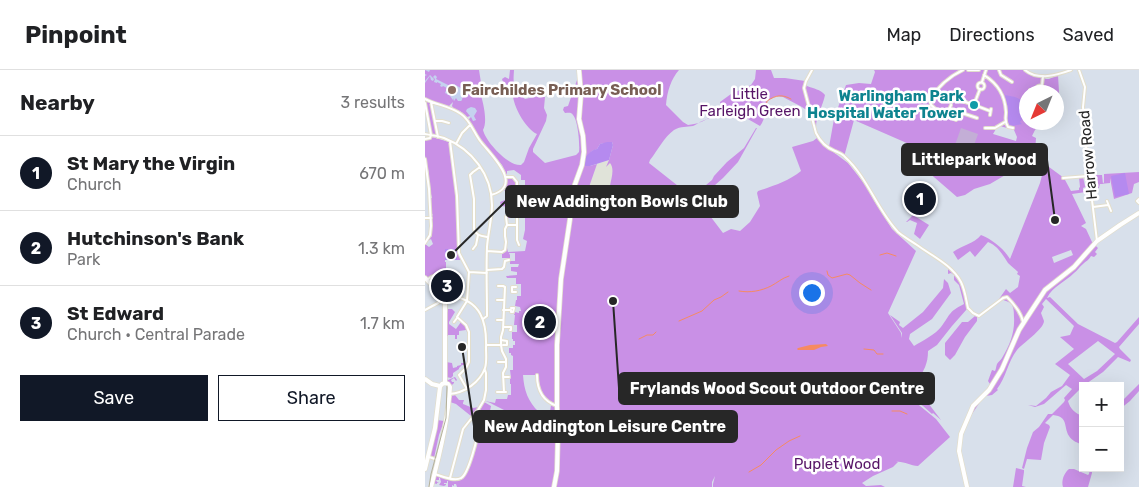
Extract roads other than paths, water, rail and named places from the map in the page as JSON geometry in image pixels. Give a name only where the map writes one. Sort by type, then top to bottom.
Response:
[{"type":"street","points":[[555,487],[558,431],[558,318],[561,273],[569,219],[569,200],[582,165],[584,152],[579,119],[581,94],[579,70]]},
{"type":"street","points":[[812,70],[804,88],[818,136],[827,145],[847,158],[861,175],[875,200],[897,231],[954,272],[961,280],[968,308],[973,313],[979,316],[1003,298],[1007,298],[1019,311],[1024,320]]},
{"type":"street","points":[[956,120],[938,111],[930,103],[930,99],[941,85],[963,70]]},
{"type":"street","points":[[968,70],[979,70]]},
{"type":"street","points":[[971,104],[972,101],[975,102],[980,89],[984,86],[982,82],[987,70]]},
{"type":"street","points":[[999,70],[1001,75],[1012,82]]},
{"type":"street","points":[[1025,70],[1034,75],[1048,77],[1071,70]]},
{"type":"street","points":[[1034,70],[1034,75]]},
{"type":"street","name":"Harrow Road","points":[[1079,70],[1085,87],[1083,118],[1088,176],[1097,241]]},
{"type":"street","points":[[984,75],[1001,90],[1005,102],[1005,122],[1008,127],[1013,128]]},
{"type":"street","points":[[1042,85],[1043,76]]},
{"type":"street","points":[[425,99],[459,113],[466,118],[501,166],[505,177],[505,184],[498,193],[491,195]]},
{"type":"street","points":[[957,99],[971,104],[970,107],[975,109],[977,106],[991,110],[990,115]]},
{"type":"street","points":[[431,102],[438,136]]},
{"type":"street","points":[[975,102],[978,103],[977,106]]},
{"type":"street","points":[[425,103],[431,135]]},
{"type":"street","points":[[947,115],[951,105]]},
{"type":"street","points":[[962,112],[977,118]]},
{"type":"street","points":[[435,121],[449,123]]},
{"type":"street","points":[[985,128],[995,128],[1005,122]]},
{"type":"street","points":[[456,144],[470,125]]},
{"type":"street","points":[[425,134],[438,136],[456,144],[471,155],[481,167],[487,179],[492,209],[487,251],[487,314],[483,319]]},
{"type":"street","points":[[425,139],[430,138],[431,135]]},
{"type":"street","points":[[449,141],[457,196],[459,253],[469,272],[467,301],[454,322]]},
{"type":"street","points":[[425,159],[431,218],[431,233],[425,243]]},
{"type":"street","points":[[481,167],[470,175],[474,200],[474,230],[478,235],[488,237]]},
{"type":"street","points":[[1063,178],[1088,176]]},
{"type":"street","points":[[505,177],[513,177],[517,181],[517,193],[512,198]]},
{"type":"street","points":[[1139,199],[1137,201],[1139,203]]},
{"type":"street","points":[[1107,201],[1111,211]]},
{"type":"street","points":[[1092,207],[1108,205]]},
{"type":"street","points":[[967,487],[960,456],[959,444],[961,434],[973,406],[989,390],[1002,369],[1024,320],[1045,290],[1074,267],[1097,241],[1139,214]]},
{"type":"street","points":[[517,215],[517,240],[519,245]]},
{"type":"street","points":[[487,251],[503,252],[505,250],[506,217]]},
{"type":"street","points":[[425,218],[431,218]]},
{"type":"street","points":[[507,225],[517,225]]},
{"type":"street","points":[[473,249],[478,235]]},
{"type":"street","points":[[469,272],[502,269],[504,261],[509,260]]},
{"type":"street","points":[[450,478],[462,431],[484,401],[486,388],[487,331],[483,319],[476,308],[467,301],[459,297],[450,296],[447,292],[442,293],[426,279],[438,274],[458,274]]},
{"type":"street","points":[[498,286],[504,286],[505,289],[516,292]]},
{"type":"street","points":[[512,290],[512,287],[516,287]]},
{"type":"street","points":[[497,392],[505,392],[503,372],[506,367],[506,357],[501,351],[501,340],[505,289]]},
{"type":"street","points":[[442,293],[445,383]]},
{"type":"street","points":[[425,310],[443,300],[449,300],[450,296]]},
{"type":"street","points":[[497,300],[504,300]]},
{"type":"street","points":[[503,310],[511,310]]},
{"type":"street","points":[[457,318],[467,324],[469,330],[469,362],[459,375],[467,388]]},
{"type":"street","points":[[497,320],[503,320]]},
{"type":"street","points":[[503,326],[511,327],[510,330]]},
{"type":"street","points":[[487,345],[507,345],[507,341],[501,340]]},
{"type":"street","points":[[498,362],[506,362]]},
{"type":"street","points":[[449,394],[467,388],[485,370]]},
{"type":"street","points":[[537,375],[538,386],[542,395],[549,402],[557,406]]},
{"type":"street","points":[[503,377],[509,377]]},
{"type":"street","points":[[425,379],[432,384],[440,386],[445,383]]},
{"type":"street","points":[[431,487],[445,428],[450,387],[449,384],[445,383]]},
{"type":"street","points":[[425,469],[435,425],[440,386]]},
{"type":"street","points":[[435,474],[456,480],[465,476],[478,429],[472,417]]},
{"type":"street","points":[[428,457],[438,460]]},
{"type":"waterway","points":[[768,111],[766,107],[767,101],[770,99],[776,96],[785,96],[791,99]]},
{"type":"waterway","points":[[880,255],[887,253],[896,256]]},
{"type":"waterway","points":[[827,271],[828,275],[832,278],[850,275],[871,290]]},
{"type":"waterway","points":[[739,291],[751,292],[763,289],[789,276]]},
{"type":"waterway","points":[[679,321],[702,311],[714,300],[728,292]]},
{"type":"waterway","points":[[639,339],[647,335],[653,335],[656,332]]},
{"type":"waterway","points":[[864,349],[874,350],[877,354],[883,354]]},
{"type":"waterway","points":[[847,382],[854,374],[858,374],[873,380],[874,388]]},
{"type":"waterway","points":[[892,411],[900,411],[907,414]]},
{"type":"waterway","points":[[749,472],[761,465],[776,450],[800,436]]},
{"type":"tram line","points":[[429,487],[446,418],[447,386]]},
{"type":"place","name":"Fairchildes Primary School","points":[[452,90]]},
{"type":"place","name":"Warlingham Park Hospital Water Tower","points":[[974,105]]},
{"type":"place","name":"St Mary the Virgin","points":[[920,199]]},
{"type":"place","name":"Littlepark Wood","points":[[1055,220]]},
{"type":"place","name":"New Addington Bowls Club","points":[[451,255]]},
{"type":"place","name":"St Edward","points":[[447,286]]},
{"type":"place","name":"Frylands Wood Scout Outdoor Centre","points":[[613,301]]},
{"type":"place","name":"Hutchinson's Bank","points":[[540,322]]},
{"type":"place","name":"New Addington Leisure Centre","points":[[462,347]]},
{"type":"park label","name":"Little Farleigh Green","points":[[750,102]]},
{"type":"park label","name":"Puplet Wood","points":[[837,464]]}]
